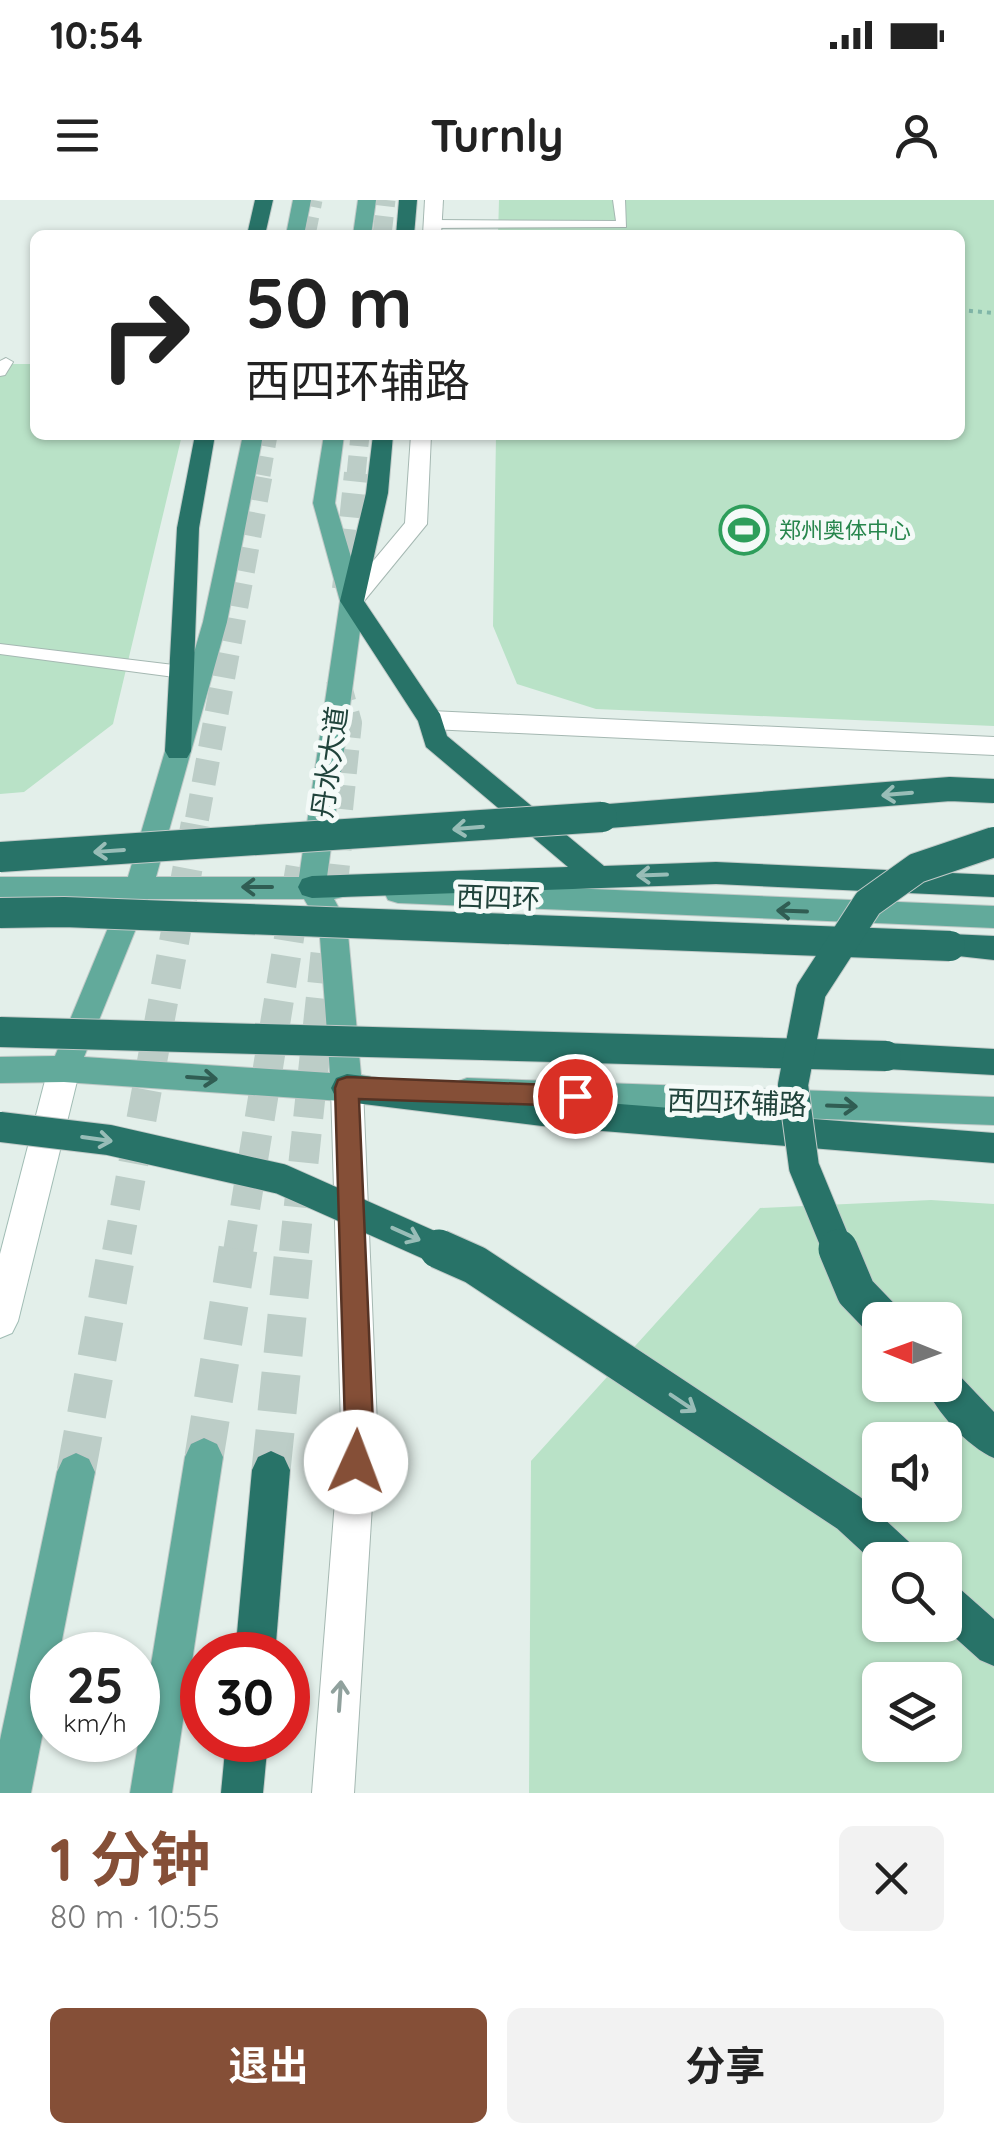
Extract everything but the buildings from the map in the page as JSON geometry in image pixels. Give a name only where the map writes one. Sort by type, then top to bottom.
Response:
[{"type":"highway","points":[[257,230],[264,200]]},
{"type":"highway","points":[[405,230],[408,200]]},
{"type":"highway","points":[[178,751],[188,528],[204,440]]},
{"type":"highway","points":[[383,440],[377,493],[352,601],[431,720],[435,740],[598,877]]},
{"type":"highway","points":[[0,857],[415,832],[950,789],[994,791]]},
{"type":"highway","points":[[866,1302],[856,1292],[804,1167],[793,1084],[811,992],[868,903],[917,868],[994,842]]},
{"type":"highway","points":[[312,887],[716,873],[994,886]]},
{"type":"highway","name":"西四环","points":[[0,914],[994,948]]},
{"type":"highway","points":[[0,1032],[994,1062]]},
{"type":"highway","points":[[347,1088],[542,1112],[994,1148]]},
{"type":"highway","points":[[0,1128],[109,1140],[281,1179],[475,1266],[848,1513],[880,1542]]},
{"type":"highway","points":[[959,1402],[994,1439]]},
{"type":"highway","points":[[256,1632],[271,1470]]},
{"type":"highway","points":[[962,1617],[994,1646]]},
{"type":"highway","points":[[242,1793],[245,1762]]},
{"type":"main road","points":[[295,230],[302,200]]},
{"type":"main road","points":[[363,230],[367,200]]},
{"type":"main road","points":[[64,1069],[139,886],[215,622],[253,440]]},
{"type":"main road","name":"丹水大道","points":[[312,887],[352,601],[324,502],[333,440]]},
{"type":"main road","points":[[312,887],[333,923],[347,1088]]},
{"type":"main road","points":[[0,888],[312,887],[747,910],[994,916]]},
{"type":"main road","name":"西四环辅路","points":[[0,1070],[64,1069],[347,1088],[994,1111]]},
{"type":"main road","points":[[152,1793],[204,1457]]},
{"type":"main road","points":[[10,1793],[76,1472]]},
{"type":"street","points":[[433,230],[434,200]]},
{"type":"street","points":[[352,601],[416,524],[421,440]]},
{"type":"street","points":[[431,720],[994,746]]},
{"type":"street","points":[[0,1321],[64,1069]]},
{"type":"street","points":[[333,1793],[359,1425],[347,1088]]},
{"type":"lane","points":[[433,230],[622,225],[619,200]]},
{"type":"lane","points":[[0,649],[182,672]]},
{"type":"path","points":[[965,311],[994,314]]},
{"type":"green space","name":"郑州奥体中心","points":[[499,200],[994,200],[994,726],[596,709],[517,684],[493,626],[496,440],[965,440],[965,230],[498,230]]},
{"type":"green space","points":[[0,364],[30,364],[30,440],[181,440],[113,724],[24,792],[0,794]]},
{"type":"green space","points":[[931,1200],[994,1204],[994,1793],[529,1793],[531,1461],[760,1208]]},
{"type":"tunnel","points":[[307,230],[313,200]]},
{"type":"tunnel","points":[[383,230],[386,200]]},
{"type":"tunnel","points":[[261,475],[267,440]]},
{"type":"tunnel","points":[[356,475],[360,440]]},
{"type":"tunnel","points":[[197,819],[261,473]]},
{"type":"tunnel","points":[[344,589],[356,473]]},
{"type":"tunnel","points":[[338,679],[350,723],[340,819]]},
{"type":"tunnel","points":[[117,1252],[197,817]]},
{"type":"tunnel","points":[[294,1252],[340,817]]},
{"type":"tunnel","points":[[238,1252],[302,858]]},
{"type":"tunnel","points":[[76,1472],[117,1249]]},
{"type":"tunnel","points":[[204,1457],[238,1249]]},
{"type":"tunnel","points":[[271,1470],[294,1249]]},
{"type":"place","name":"郑州奥体中心","points":[[744,530]]},
{"type":"route","points":[[356,1462],[359,1425],[347,1088],[575,1096]]}]
